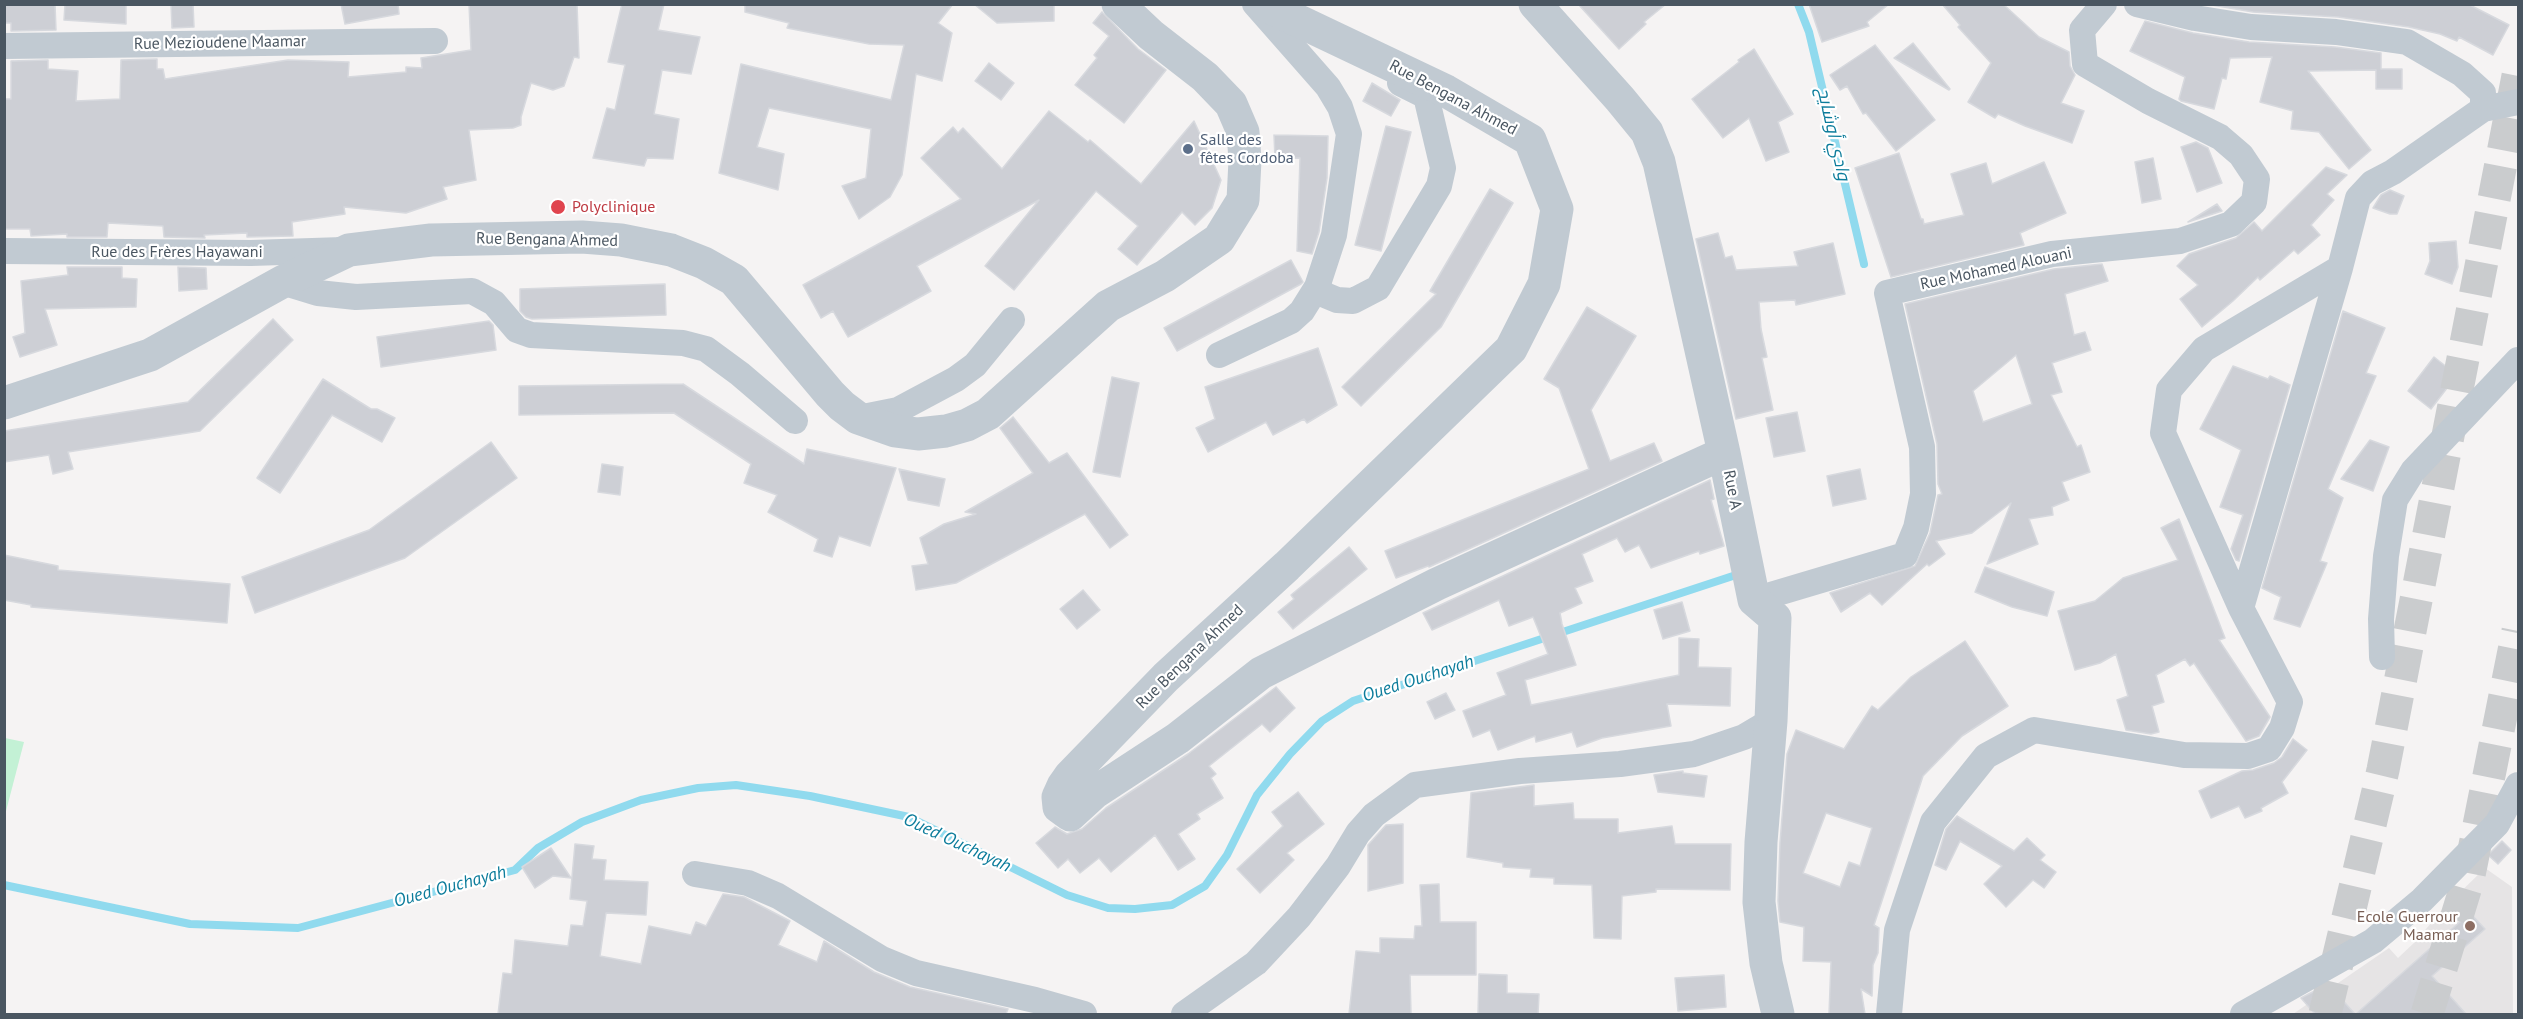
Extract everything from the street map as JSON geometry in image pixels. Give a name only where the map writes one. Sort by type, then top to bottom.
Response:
[{"type":"street","name":"Rue Bengana Ahmed","points":[[4,403],[150,355],[282,282],[349,250],[431,240],[582,237],[621,240],[671,250],[705,263],[734,280],[830,393],[858,418],[895,431],[918,434],[946,431],[967,425],[988,414],[1107,306],[1165,276],[1219,240],[1243,200],[1245,160],[1243,132],[1231,104],[1205,77],[1151,35],[1118,4]]},
{"type":"street","points":[[1219,355],[1290,321],[1302,311],[1317,287],[1335,235],[1348,135],[1340,107],[1328,87],[1255,4]]},
{"type":"street","name":"Rue Bengana Ahmed","points":[[1263,4],[1446,91],[1530,140],[1557,209],[1544,284],[1511,349],[1287,566],[1166,677],[1066,781],[1058,797],[1059,807],[1070,815],[1094,793],[1178,738],[1261,673],[1437,584],[1724,453]]},
{"type":"street","name":"Rue A","points":[[1535,4],[1647,132],[1659,162],[1724,453],[1754,600]]},
{"type":"street","name":"Rue Mohamed Alouani","points":[[1754,600],[1905,555],[1916,528],[1923,495],[1922,447],[1887,293],[2052,254],[2180,241],[2231,224],[2254,202],[2257,179],[2241,155],[2220,137],[2148,101],[2085,64],[2082,30],[2104,4]]},
{"type":"street","points":[[2137,4],[2195,18],[2251,27],[2336,32],[2407,42],[2462,74],[2483,93],[2483,109]]},
{"type":"street","name":"Rue Mezioudene Maamar","points":[[4,46],[435,41]]},
{"type":"street","points":[[1317,287],[1325,295],[1337,300],[1353,300],[1378,288],[1438,186],[1443,168],[1426,96],[1338,52]]},
{"type":"street","points":[[2241,608],[2340,268],[2358,198],[2372,183],[2393,172],[2483,109],[2518,102]]},
{"type":"street","name":"Rue des Frères Hayawani","points":[[4,251],[251,253],[349,250]]},
{"type":"street","points":[[1889,1014],[1897,930],[1933,822],[1986,756],[2034,730],[2184,755],[2248,756],[2269,748],[2282,728],[2290,702],[2241,608],[2163,433],[2169,390],[2204,349],[2340,268]]},
{"type":"street","points":[[282,282],[318,294],[356,297],[472,291],[494,303],[517,330],[531,334],[682,343],[706,349],[740,374],[795,421]]},
{"type":"street","points":[[858,418],[898,410],[956,379],[975,365],[1012,320]]},
{"type":"street","points":[[2382,657],[2381,619],[2385,567],[2395,500],[2413,471],[2518,360]]},
{"type":"street","points":[[1754,600],[1775,618],[1759,902],[1766,963],[1778,1014]]},
{"type":"street","points":[[1184,1014],[1256,963],[1299,916],[1338,866],[1358,833],[1374,815],[1414,785],[1520,771],[1620,764],[1694,754],[1744,737],[1771,721]]},
{"type":"street","points":[[2243,1014],[2373,941],[2422,900],[2497,824],[2518,784]]},
{"type":"street","points":[[695,874],[748,884],[778,896],[882,959],[916,973],[1084,1014]]},
{"type":"shaded area","name":"Ecole Guerrour Maamar","points":[[2485,868],[2512,887],[2513,1014],[2293,1014],[2389,948],[2398,958]]},
{"type":"green space","points":[[4,738],[24,742],[5,815]]},
{"type":"building","points":[[4,4],[55,4],[56,30],[11,31],[11,23],[4,23]]},
{"type":"building","points":[[65,4],[126,4],[126,24],[64,20]]},
{"type":"building","points":[[171,4],[193,4],[194,27],[172,28]]},
{"type":"building","points":[[341,4],[398,4],[399,14],[345,24]]},
{"type":"building","points":[[469,4],[577,4],[579,58],[574,57],[564,86],[553,90],[531,83],[521,117],[521,125],[513,128],[469,130],[476,180],[443,187],[447,199],[406,213],[344,207],[345,214],[292,222],[293,236],[247,237],[247,233],[204,235],[205,238],[164,237],[163,226],[108,223],[107,237],[67,237],[67,234],[31,236],[30,229],[4,229],[4,99],[11,99],[11,61],[48,60],[48,69],[78,71],[76,101],[120,99],[121,60],[157,59],[157,69],[163,69],[165,79],[288,60],[349,62],[348,77],[406,72],[406,67],[422,68],[421,58],[471,50]]},
{"type":"building","points":[[622,4],[664,4],[658,30],[700,37],[691,74],[662,70],[654,114],[679,119],[673,159],[647,158],[644,166],[593,158],[607,108],[615,110],[625,65],[608,62]]},
{"type":"building","points":[[745,4],[953,4],[938,23],[952,33],[942,81],[916,74],[902,175],[890,197],[859,219],[842,186],[866,178],[871,129],[769,108],[757,147],[784,154],[778,190],[719,173],[741,64],[891,100],[904,45],[869,44],[787,28],[789,23],[745,12]]},
{"type":"building","points":[[974,4],[1054,4],[1054,21],[997,23]]},
{"type":"building","points":[[1578,4],[1666,4],[1644,22],[1646,24],[1619,49]]},
{"type":"building","points":[[1809,4],[1889,4],[1867,22],[1869,26],[1822,42]]},
{"type":"building","points":[[1942,4],[2003,4],[2039,37],[2069,52],[2070,66],[2075,75],[2061,103],[2084,111],[2072,143],[1998,114],[1995,118],[1968,102],[1991,63],[1958,27],[1960,25]]},
{"type":"building","points":[[2206,4],[2468,4],[2509,25],[2493,55],[2459,37],[2457,41],[2440,34],[2409,27],[2338,17],[2253,12]]},
{"type":"building","points":[[1102,12],[1138,49],[1166,70],[1124,123],[1075,85],[1097,58],[1094,55],[1109,36],[1093,23]]},
{"type":"building","points":[[2145,21],[2193,33],[2249,42],[2335,47],[2381,53],[2381,69],[2402,69],[2402,89],[2376,89],[2376,70],[2308,71],[2371,150],[2349,169],[2319,132],[2291,129],[2293,111],[2260,102],[2272,57],[2230,58],[2226,79],[2222,78],[2214,109],[2181,101],[2179,99],[2185,77],[2130,51]]},
{"type":"building","points":[[1913,43],[1950,89],[1949,90],[1894,58]]},
{"type":"building","points":[[1875,45],[1935,120],[1896,151],[1866,113],[1863,114],[1847,86],[1840,90],[1830,75]]},
{"type":"building","points":[[1754,49],[1793,114],[1778,122],[1789,152],[1766,161],[1749,118],[1723,138],[1692,99]]},
{"type":"building","points":[[989,63],[1014,83],[1001,100],[975,81]]},
{"type":"building","points":[[1372,83],[1400,100],[1391,116],[1363,101]]},
{"type":"building","points":[[1049,111],[1088,142],[1090,140],[1141,184],[1194,121],[1221,180],[1212,208],[1195,225],[1182,212],[1137,265],[1118,249],[1138,226],[1096,191],[1014,290],[985,266],[1039,200],[917,266],[931,291],[848,337],[833,311],[821,318],[803,285],[961,199],[921,158],[953,127],[958,133],[963,128],[1002,169]]},
{"type":"building","points":[[1386,126],[1411,132],[1381,251],[1355,245]]},
{"type":"building","points":[[1274,135],[1328,136],[1327,178],[1319,232],[1312,254],[1297,251],[1300,158],[1275,159]]},
{"type":"building","points":[[2196,142],[2208,148],[2222,183],[2197,192],[2181,147]]},
{"type":"building","points":[[1899,153],[1924,224],[1964,215],[1951,174],[1986,163],[1992,184],[2044,162],[2066,213],[2020,233],[2024,245],[1891,277],[1855,168]]},
{"type":"building","points":[[2153,158],[2161,199],[2142,203],[2135,162]]},
{"type":"building","points":[[2326,167],[2347,175],[2327,194],[2334,200],[2311,225],[2320,235],[2298,254],[2294,250],[2260,280],[2258,277],[2202,327],[2180,299],[2198,285],[2177,266],[2189,254],[2236,238],[2254,222],[2262,231]]},
{"type":"building","points":[[1490,189],[1513,203],[1441,327],[1361,406],[1342,387],[1436,294],[1430,291]]},
{"type":"building","points":[[2390,190],[2404,196],[2397,214],[2373,208],[2381,195]]},
{"type":"building","points":[[2217,204],[2222,211],[2188,222]]},
{"type":"building","points":[[1718,233],[1725,258],[1732,256],[1736,270],[1798,266],[1794,252],[1833,243],[1845,294],[1796,305],[1795,300],[1759,302],[1761,329],[1767,357],[1762,358],[1773,410],[1736,419],[1696,239]]},
{"type":"building","points":[[2456,241],[2458,267],[2452,284],[2425,274],[2430,261],[2429,243]]},
{"type":"building","points":[[1291,260],[1303,282],[1301,284],[1177,351],[1164,328]]},
{"type":"building","points":[[2102,264],[2108,281],[2065,294],[2074,335],[2085,332],[2091,350],[2052,363],[2062,392],[2051,395],[2077,447],[2081,445],[2090,472],[2062,482],[2069,500],[2052,507],[2053,515],[2029,519],[2038,544],[1987,564],[2011,503],[1972,533],[1936,541],[1945,554],[1929,566],[1927,564],[1882,605],[1870,593],[1841,612],[1830,593],[1915,566],[1930,533],[1938,495],[1942,494],[1938,484],[1937,444],[1905,304],[2054,269]],"holes":[[[2016,355],[2032,404],[1983,422],[1973,391]]]},
{"type":"building","points":[[67,267],[122,267],[122,278],[137,279],[136,307],[45,309],[57,345],[20,357],[13,337],[25,333],[21,281],[68,275]]},
{"type":"building","points":[[178,267],[206,268],[207,289],[179,291]]},
{"type":"building","points":[[665,284],[666,315],[532,319],[520,311],[520,289]]},
{"type":"building","points":[[1587,307],[1636,336],[1591,410],[1610,461],[1654,443],[1662,461],[1429,567],[1396,578],[1385,551],[1589,469],[1559,388],[1544,379]]},
{"type":"building","points":[[2343,311],[2385,328],[2366,373],[2376,376],[2328,489],[2343,498],[2320,561],[2327,563],[2300,627],[2274,619],[2281,597],[2262,588]]},
{"type":"building","points":[[273,319],[293,340],[200,431],[68,452],[73,469],[53,474],[49,455],[4,462],[4,431],[188,402]]},
{"type":"building","points":[[489,321],[493,325],[496,350],[381,367],[377,337]]},
{"type":"building","points":[[1318,348],[1337,405],[1307,423],[1304,419],[1273,435],[1266,422],[1208,452],[1196,428],[1215,419],[1205,387]]},
{"type":"building","points":[[2434,357],[2457,375],[2431,409],[2408,391]]},
{"type":"building","points":[[2233,366],[2268,379],[2270,376],[2290,385],[2239,561],[2236,560],[2231,549],[2243,515],[2220,507],[2241,450],[2200,429]]},
{"type":"building","points":[[1112,377],[1139,383],[1120,477],[1093,472]]},
{"type":"building","points":[[323,379],[371,409],[377,409],[395,418],[382,442],[332,415],[280,493],[257,478]]},
{"type":"building","points":[[683,384],[804,464],[807,449],[896,468],[870,546],[839,536],[832,557],[814,551],[818,539],[768,512],[777,495],[744,483],[751,464],[674,413],[519,415],[519,386]]},
{"type":"building","points":[[1797,412],[1805,451],[1774,457],[1766,418]]},
{"type":"building","points":[[1013,417],[1049,463],[1067,453],[1128,535],[1110,548],[1085,514],[956,583],[916,590],[912,566],[928,564],[920,538],[944,524],[976,514],[965,512],[1033,473],[1000,428]]},
{"type":"building","points":[[2370,440],[2389,447],[2373,491],[2341,479]]},
{"type":"building","points":[[491,442],[517,478],[405,558],[255,613],[242,577],[369,530]]},
{"type":"building","points":[[602,464],[623,467],[620,495],[598,492]]},
{"type":"building","points":[[899,469],[945,479],[939,506],[908,500]]},
{"type":"building","points":[[1860,469],[1866,499],[1833,506],[1827,476]]},
{"type":"building","points":[[1710,480],[1714,499],[1711,500],[1724,546],[1700,554],[1699,551],[1651,568],[1639,545],[1625,552],[1617,538],[1582,554],[1593,581],[1575,588],[1582,603],[1560,613],[1576,665],[1525,680],[1531,705],[1679,675],[1679,638],[1699,639],[1698,667],[1731,668],[1730,706],[1667,704],[1671,726],[1602,738],[1577,747],[1572,732],[1536,742],[1535,736],[1498,750],[1490,730],[1473,737],[1463,711],[1506,695],[1497,673],[1548,654],[1533,617],[1509,626],[1499,600],[1432,630],[1423,613]]},
{"type":"building","points":[[2179,519],[2225,638],[2219,640],[2270,717],[2259,736],[2246,741],[2194,663],[2190,666],[2185,659],[2156,675],[2164,702],[2152,706],[2159,732],[2151,734],[2126,730],[2117,700],[2128,696],[2116,654],[2100,663],[2075,670],[2058,611],[2095,601],[2123,578],[2178,560],[2161,528]]},
{"type":"building","points":[[1349,547],[1367,569],[1293,629],[1278,612],[1294,599],[1291,595]]},
{"type":"building","points":[[4,555],[58,566],[58,570],[230,584],[227,623],[31,607],[31,605],[4,600]]},
{"type":"building","points":[[1985,567],[2054,592],[2047,616],[2012,607],[1975,592]]},
{"type":"building","points":[[1083,590],[1100,610],[1077,629],[1060,609]]},
{"type":"building","points":[[1682,602],[1690,631],[1663,639],[1654,610]]},
{"type":"building","points":[[1965,641],[2008,706],[1962,736],[1923,776],[1874,925],[1879,928],[1878,953],[1873,965],[1872,996],[1861,989],[1865,1014],[1829,1014],[1831,962],[1803,961],[1804,927],[1780,922],[1778,901],[1780,843],[1787,754],[1796,730],[1844,749],[1872,706],[1878,710],[1911,677]],"holes":[[[1826,813],[1872,828],[1860,866],[1849,862],[1840,887],[1803,873]]]},
{"type":"building","points":[[1276,687],[1295,708],[1270,732],[1262,724],[1209,766],[1216,774],[1211,778],[1223,798],[1197,814],[1200,819],[1178,834],[1195,859],[1178,870],[1155,835],[1111,872],[1099,858],[1080,873],[1068,859],[1058,868],[1036,843],[1055,827],[1067,834],[1082,829],[1106,808],[1188,754]]},
{"type":"building","points":[[1446,693],[1455,710],[1435,719],[1427,702]]},
{"type":"building","points":[[2293,739],[2307,750],[2282,782],[2288,793],[2261,808],[2262,811],[2245,818],[2239,806],[2211,818],[2199,791],[2242,771],[2274,763],[2282,757]]},
{"type":"building","points":[[1683,771],[1683,773],[1707,776],[1704,797],[1658,792],[1654,775]]},
{"type":"building","points":[[1534,785],[1534,806],[1573,803],[1574,819],[1618,819],[1618,833],[1672,826],[1675,844],[1731,844],[1730,890],[1656,889],[1656,892],[1622,896],[1621,939],[1594,938],[1592,885],[1554,884],[1554,878],[1530,877],[1531,869],[1503,867],[1503,863],[1467,857],[1471,793]]},
{"type":"building","points":[[1298,792],[1324,824],[1287,853],[1294,860],[1260,893],[1237,869],[1283,826],[1272,812]]},
{"type":"building","points":[[1957,816],[2014,851],[2027,838],[2045,855],[2040,860],[2056,872],[2044,888],[2033,880],[2006,907],[1984,884],[2002,866],[1960,841],[1946,870],[1935,865],[1946,829]]},
{"type":"building","points":[[1403,824],[1403,883],[1368,891],[1368,845],[1386,825]]},
{"type":"building","points":[[2502,841],[2511,850],[2498,864],[2488,855]]},
{"type":"building","points":[[575,844],[594,846],[592,859],[606,860],[604,880],[648,882],[646,915],[606,913],[600,956],[641,964],[649,926],[691,935],[696,922],[706,926],[723,894],[744,897],[790,921],[778,945],[817,962],[824,941],[874,972],[910,987],[1008,1009],[1006,1014],[498,1014],[503,973],[512,974],[515,940],[568,946],[571,925],[583,926],[587,901],[570,899]]},
{"type":"building","points":[[551,848],[571,878],[553,876],[535,888],[522,867]]},
{"type":"building","points":[[1439,884],[1440,922],[1476,922],[1476,975],[1410,975],[1411,1014],[1349,1014],[1356,951],[1380,953],[1380,938],[1414,939],[1415,926],[1422,926],[1420,885]]},
{"type":"building","points":[[2470,913],[2485,929],[2432,976],[2466,1014],[2356,1014]]},
{"type":"building","points":[[1479,974],[1507,975],[1507,993],[1539,994],[1538,1014],[1478,1014]]},
{"type":"building","points":[[1724,975],[1726,1007],[1678,1011],[1675,978]]},
{"type":"building","points":[[2328,984],[2355,1014],[2315,1014],[2301,998]]},
{"type":"waterway","name":"وادي أوشايح","points":[[1798,4],[1809,32],[1864,264]]},
{"type":"waterway","name":"Oued Ouchayah","points":[[4,885],[190,924],[298,928],[515,870],[538,848],[582,822],[641,800],[698,788],[736,785],[810,796],[909,817],[1067,895],[1108,908],[1135,909],[1172,905],[1205,886],[1227,855],[1257,795],[1290,754],[1322,721],[1353,701],[1742,573]]},
{"type":"tunnel","points":[[2325,1014],[2383,770],[2518,76]]},
{"type":"tunnel","points":[[2427,1014],[2468,880],[2518,631]]},
{"type":"place","name":"Salle des fêtes Cordoba","points":[[1188,149]]},
{"type":"place","name":"Polyclinique","points":[[558,207]]},
{"type":"place","name":"Ecole Guerrour Maamar","points":[[2470,926]]}]
